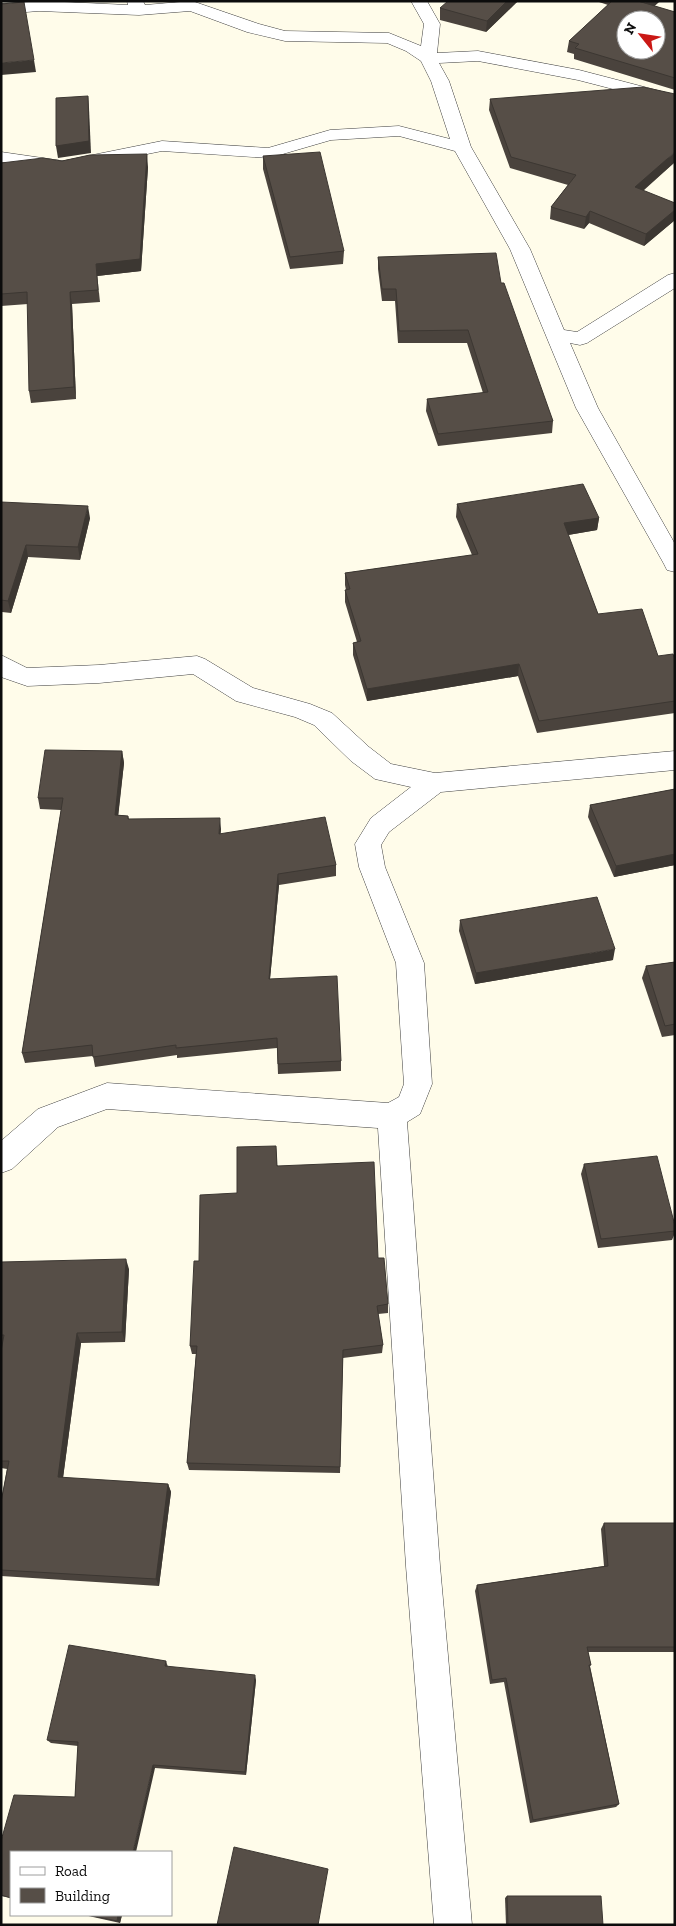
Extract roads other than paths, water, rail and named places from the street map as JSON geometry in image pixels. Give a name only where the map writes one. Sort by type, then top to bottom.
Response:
[{"type":"street","points":[[419,1],[432,24],[428,58]]},
{"type":"street","points":[[1,9],[39,6],[190,6],[253,28],[286,36],[389,38],[412,47],[428,58],[440,81],[462,147],[520,249],[587,408],[665,525],[675,564]]},
{"type":"street","points":[[428,58],[478,56],[579,75],[675,100]]},
{"type":"street","points":[[1,157],[62,166],[162,146],[269,153],[330,135],[399,131],[462,147]]},
{"type":"street","points":[[555,334],[580,339],[675,279]]},
{"type":"street","points":[[1,664],[11,672],[27,677],[99,674],[197,665],[245,696],[301,710],[323,719],[360,754],[384,772],[435,783],[675,760]]},
{"type":"street","points":[[1,1160],[48,1118],[107,1096],[392,1116],[410,1105],[418,1084],[410,963],[372,867],[368,844],[380,825],[435,783]]},
{"type":"street","points":[[392,1116],[423,1566],[453,1925]]}]
